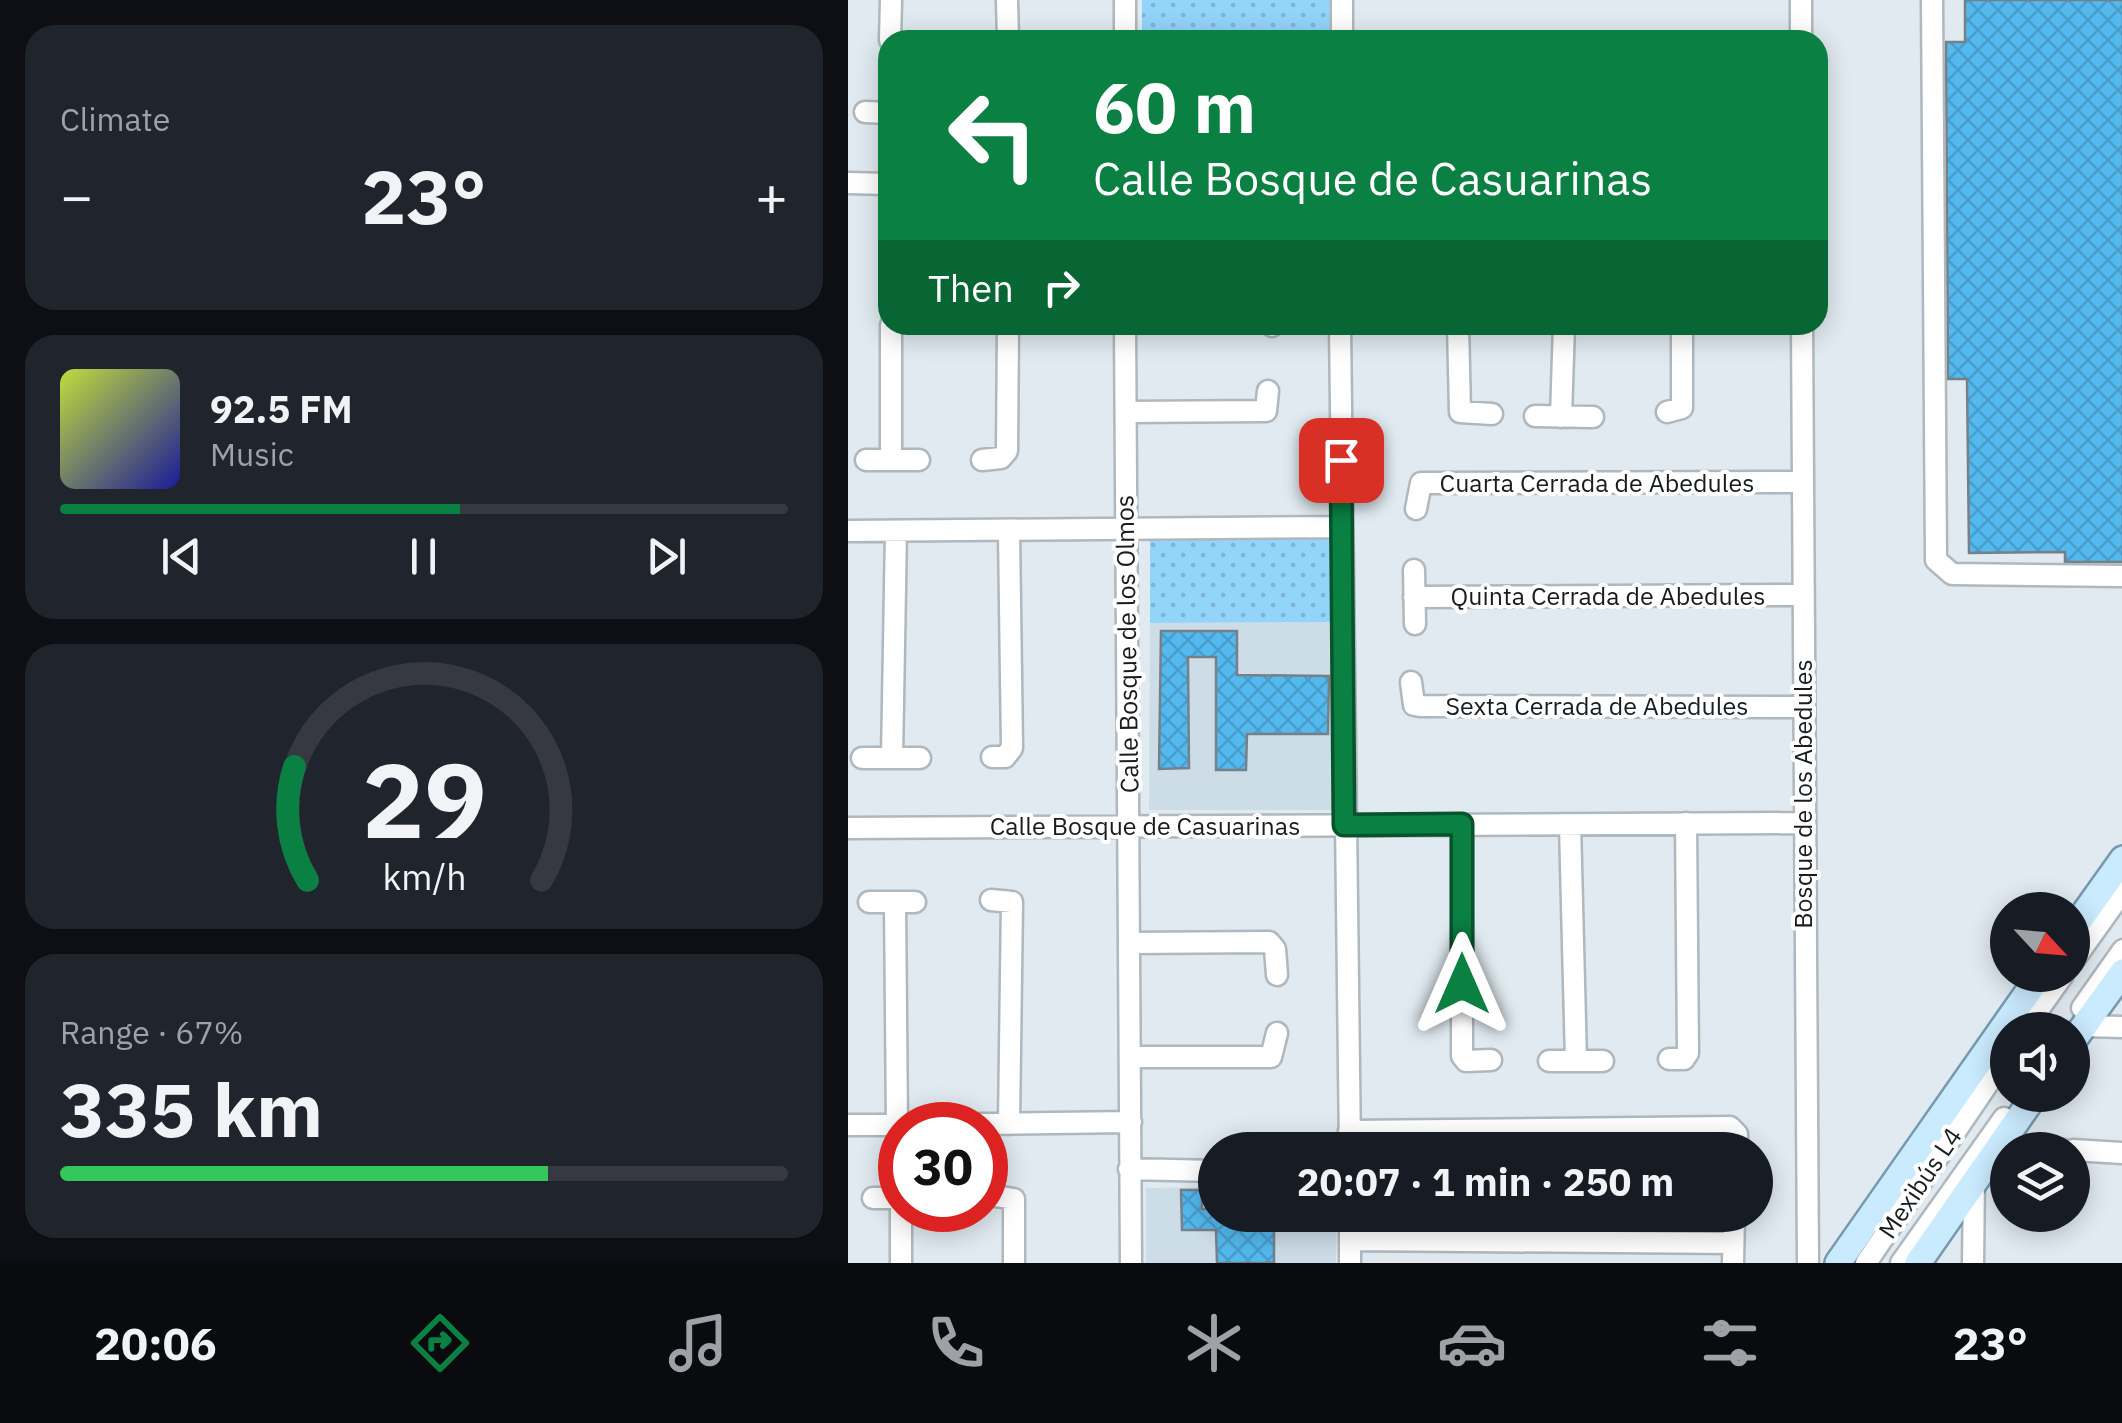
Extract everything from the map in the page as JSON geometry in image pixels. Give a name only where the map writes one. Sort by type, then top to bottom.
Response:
[{"type":"main road","points":[[2090,905],[2122,860]]},
{"type":"main road","points":[[2090,1014],[2119,980]]},
{"type":"main road","points":[[1838,1263],[2028,992]]},
{"type":"main road","points":[[1918,1263],[1990,1160]]},
{"type":"street","points":[[890,30],[891,0]]},
{"type":"street","points":[[1007,0],[1008,30]]},
{"type":"street","points":[[1125,0],[1125,30]]},
{"type":"street","points":[[1342,0],[1342,30]]},
{"type":"street","points":[[1801,0],[1801,30]]},
{"type":"street","points":[[1932,0],[1936,560],[1952,574],[2122,576]]},
{"type":"street","points":[[865,112],[878,112]]},
{"type":"street","points":[[848,184],[878,184]]},
{"type":"street","points":[[891,335],[891,460]]},
{"type":"street","points":[[982,460],[1000,458],[1007,452],[1008,335]]},
{"type":"street","name":"Calle Bosque de los Olmos","points":[[1125,335],[1131,1263]]},
{"type":"street","points":[[1340,335],[1349,1132]]},
{"type":"street","points":[[1458,335],[1460,412],[1492,414]]},
{"type":"street","points":[[1561,417],[1564,335]]},
{"type":"street","points":[[1668,412],[1682,408],[1682,335]]},
{"type":"street","name":"Bosque de los Abedules","points":[[1802,335],[1802,823],[1808,1263]]},
{"type":"street","points":[[1126,412],[1266,411],[1268,391]]},
{"type":"street","points":[[1535,416],[1593,417]]},
{"type":"street","points":[[866,460],[919,460]]},
{"type":"street","name":"Cuarta Cerrada de Abedules","points":[[1416,509],[1421,483],[1802,482]]},
{"type":"street","points":[[848,531],[1341,527]]},
{"type":"street","points":[[892,758],[896,531]]},
{"type":"street","points":[[992,758],[1005,756],[1012,748],[1009,532]]},
{"type":"street","name":"Quinta Cerrada de Abedules","points":[[1414,570],[1415,624]]},
{"type":"street","name":"Quinta Cerrada de Abedules","points":[[1414,597],[1801,595]]},
{"type":"street","name":"Sexta Cerrada de Abedules","points":[[1411,682],[1414,705],[1420,706],[1803,707]]},
{"type":"street","points":[[862,758],[920,758]]},
{"type":"street","points":[[1670,1059],[1684,1059],[1688,1053],[1686,823]]},
{"type":"street","name":"Calle Bosque de Casuarinas","points":[[848,828],[1802,823]]},
{"type":"street","points":[[1462,824],[1462,1056],[1466,1061],[1491,1060]]},
{"type":"street","points":[[1570,826],[1576,1061]]},
{"type":"street","points":[[2090,937],[2122,891]]},
{"type":"street","points":[[991,900],[1012,902],[1009,1124],[1131,1122]]},
{"type":"street","points":[[868,902],[905,902],[904,1102]]},
{"type":"street","points":[[1130,943],[1269,942],[1275,949],[1277,975]]},
{"type":"street","points":[[2086,1012],[2122,950]]},
{"type":"street","points":[[2090,1030],[2122,1027]]},
{"type":"street","points":[[1131,1057],[1271,1056],[1277,1033]]},
{"type":"street","points":[[1549,1061],[1603,1061]]},
{"type":"street","name":"Mexibús L4","points":[[1866,1263],[1990,1080]]},
{"type":"street","name":"Mexibús L4","points":[[1901,1263],[2008,1112]]},
{"type":"street","points":[[848,1125],[878,1125]]},
{"type":"street","points":[[1594,1132],[1730,1127],[1735,1132]]},
{"type":"street","points":[[2090,1151],[2122,1153]]},
{"type":"street","points":[[1129,1170],[1198,1171]]},
{"type":"street","points":[[1973,1263],[1974,1182]]},
{"type":"street","points":[[873,1198],[878,1198]]},
{"type":"street","points":[[1008,1198],[1014,1199],[1014,1263]]},
{"type":"street","points":[[901,1232],[901,1263]]},
{"type":"street","points":[[1350,1232],[1350,1263]]},
{"type":"street","points":[[1350,1240],[1733,1253]]},
{"type":"shaded area","points":[[1142,0],[1332,0],[1332,30],[1142,30]]},
{"type":"shaded area","points":[[1336,538],[1336,622],[1150,623],[1150,539]]},
{"type":"shaded area","points":[[1336,622],[1335,810],[1149,810],[1150,623]]},
{"type":"shaded area","points":[[1198,1187],[1198,1232],[1336,1232],[1336,1263],[1146,1263],[1146,1188]]},
{"type":"building","points":[[1965,0],[2123,0],[2123,562],[2065,562],[2065,552],[1969,553],[1967,379],[1948,379],[1946,42],[1965,42]]},
{"type":"building","points":[[1161,631],[1237,631],[1237,675],[1329,676],[1328,734],[1247,734],[1246,770],[1216,770],[1216,657],[1188,657],[1189,768],[1159,769]]},
{"type":"building","points":[[1181,1190],[1198,1190],[1198,1230],[1182,1230]]},
{"type":"building","points":[[1216,1232],[1274,1232],[1274,1263],[1217,1263]]},
{"type":"route","points":[[1341,460],[1344,825],[1462,824],[1462,984]]}]
